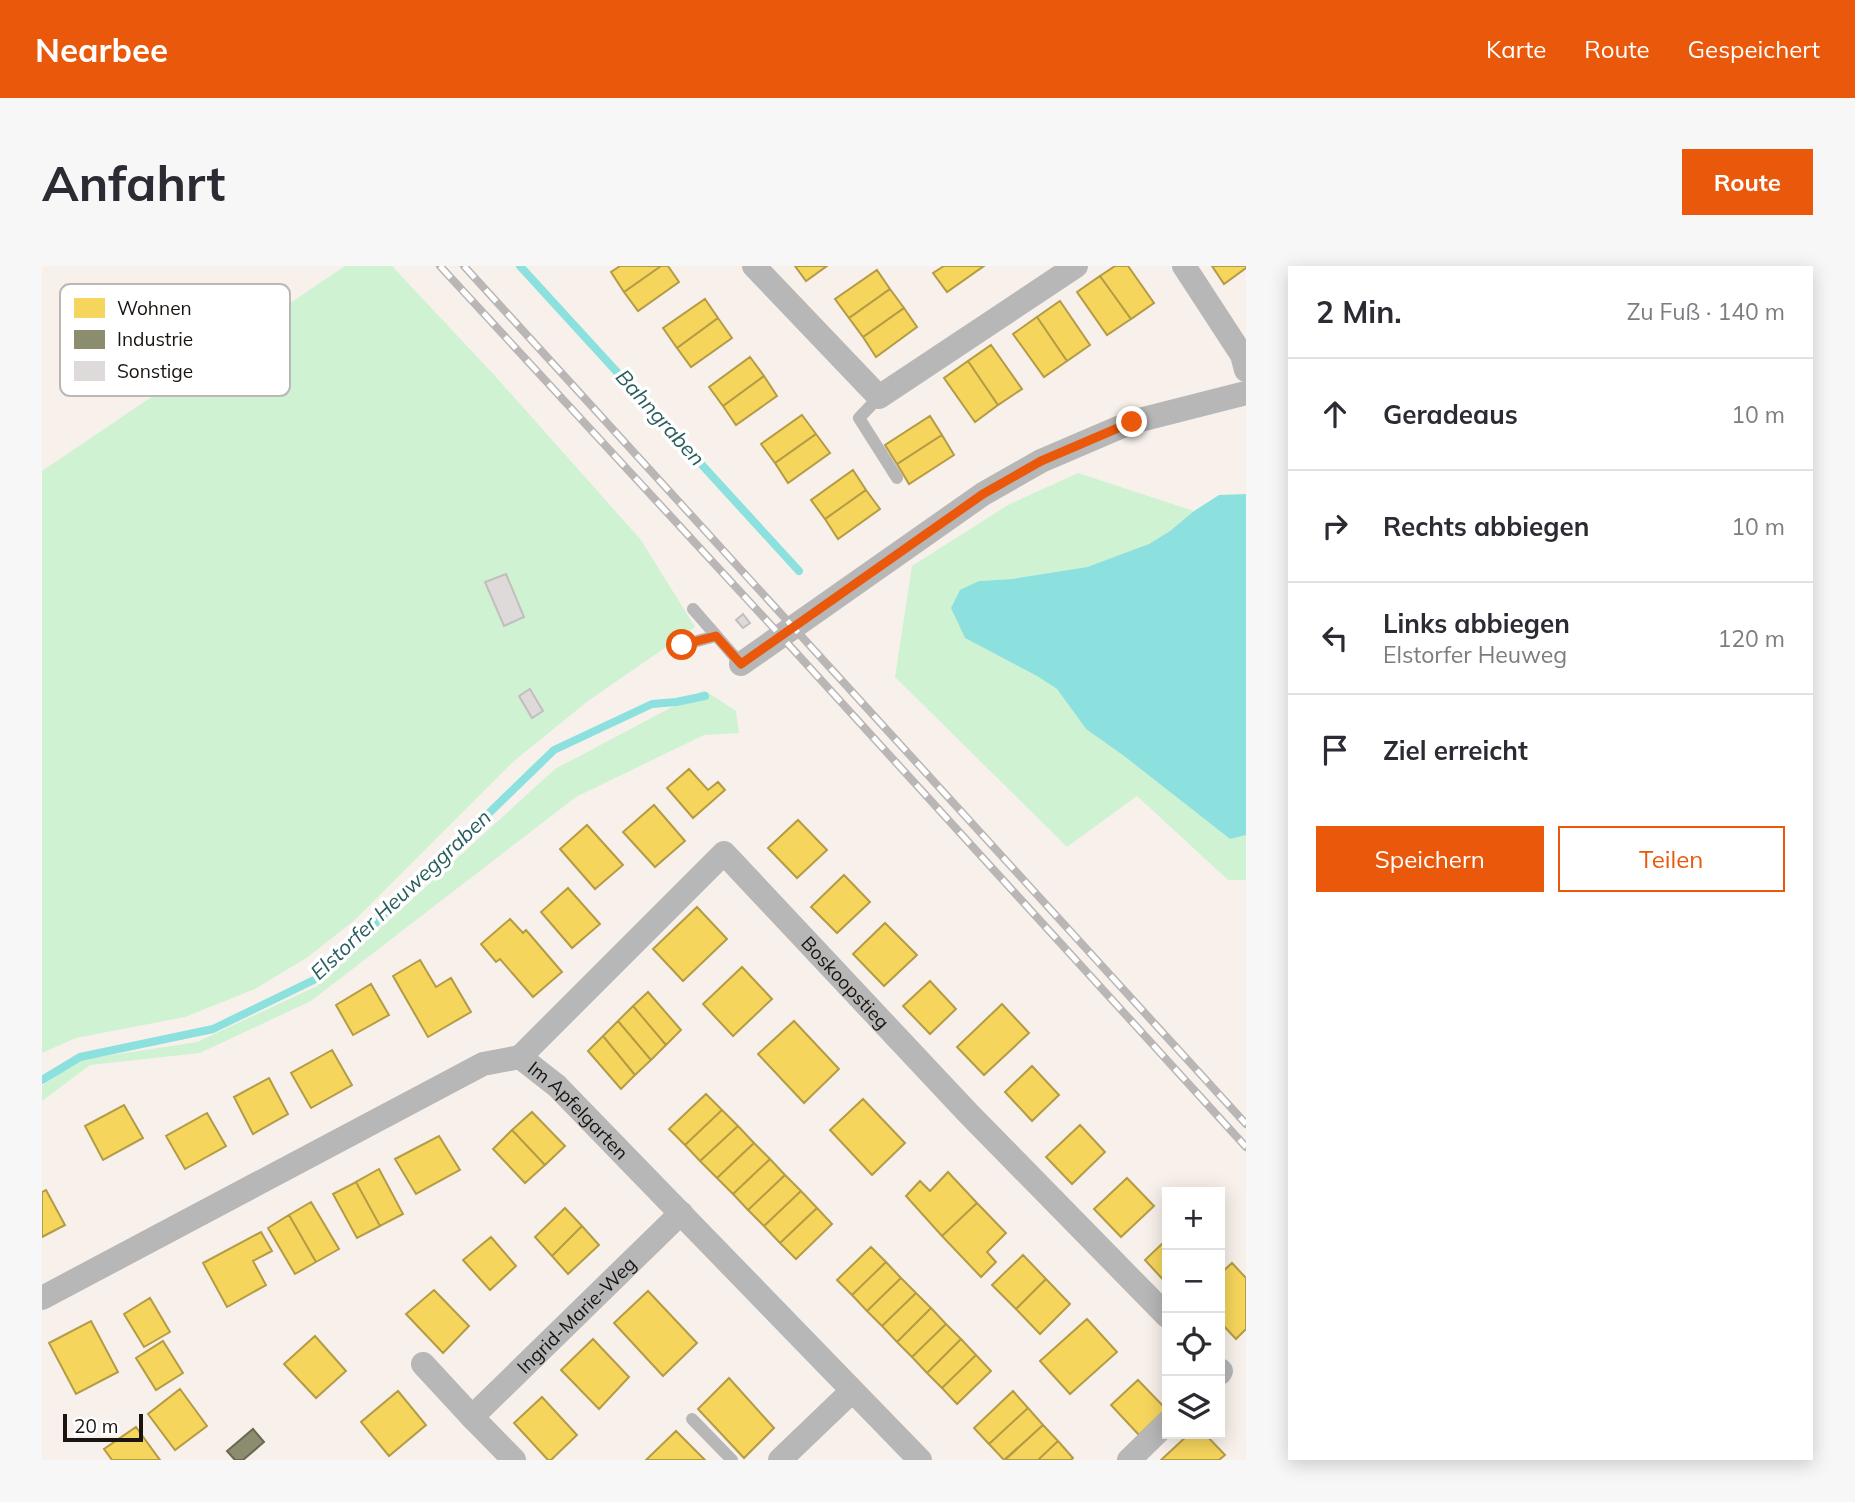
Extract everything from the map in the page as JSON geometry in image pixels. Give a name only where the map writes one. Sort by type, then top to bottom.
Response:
[{"type":"street","points":[[754,266],[879,397],[1076,266]]},
{"type":"street","points":[[1184,266],[1242,355],[1246,370]]},
{"type":"street","points":[[741,664],[983,494],[1041,461],[1132,422],[1246,393]]},
{"type":"street","name":"Boskoopstieg","points":[[520,1057],[724,853],[968,1113],[1164,1313]]},
{"type":"street","name":"Im Apfelgarten","points":[[42,1298],[483,1064],[520,1057],[557,1086],[920,1460]]},
{"type":"street","name":"Ingrid-Marie-Weg","points":[[472,1417],[681,1213]]},
{"type":"street","points":[[424,1364],[514,1460]]},
{"type":"street","points":[[780,1460],[852,1391]]},
{"type":"street","points":[[1129,1460],[1162,1428]]},
{"type":"lane","points":[[879,397],[859,418],[897,478]]},
{"type":"lane","points":[[693,609],[741,664]]},
{"type":"lane","points":[[682,645],[716,636]]},
{"type":"lane","points":[[692,1419],[732,1460]]},
{"type":"green space","points":[[345,266],[392,266],[496,377],[641,540],[695,627],[588,701],[514,761],[356,919],[308,957],[255,989],[185,1017],[76,1038],[42,1053],[42,471],[153,396],[290,396],[290,303]]},
{"type":"green space","points":[[1078,473],[1194,511],[1149,544],[1087,567],[1012,579],[979,581],[952,608],[965,638],[1057,689],[1086,729],[1230,839],[1246,835],[1246,880],[1228,880],[1137,796],[1067,847],[895,677],[912,566],[1008,505]]},
{"type":"green space","points":[[704,690],[736,711],[739,733],[704,735],[576,797],[311,1001],[200,1053],[90,1065],[42,1101],[42,1086],[79,1060],[197,1042],[317,986],[555,769]]},
{"type":"water","points":[[1246,494],[1246,835],[1230,839],[1086,729],[1057,689],[965,638],[951,608],[960,590],[979,581],[1012,579],[1087,567],[1149,544],[1219,495]]},
{"type":"building: Wohnen","points":[[620,266],[661,266],[624,292],[611,272]]},
{"type":"building: Wohnen","points":[[661,266],[668,266],[679,282],[638,311],[624,292]]},
{"type":"building: Wohnen","points":[[795,266],[827,266],[806,281]]},
{"type":"building: Wohnen","points":[[944,266],[984,266],[947,292],[933,273]]},
{"type":"building: Wohnen","points":[[1115,266],[1128,266],[1154,303],[1131,319],[1100,276]]},
{"type":"building: Wohnen","points":[[1212,266],[1246,266],[1246,268],[1224,284]]},
{"type":"building: Wohnen","points":[[877,270],[890,289],[849,318],[835,299]]},
{"type":"building: Wohnen","points":[[1100,276],[1131,319],[1107,335],[1077,292]]},
{"type":"building: Wohnen","points":[[890,289],[904,308],[863,337],[849,318]]},
{"type":"building: Wohnen","points":[[705,299],[718,318],[677,348],[663,328]]},
{"type":"building: Wohnen","points":[[1060,301],[1090,345],[1067,361],[1037,317]]},
{"type":"building: Wohnen","points":[[904,308],[917,327],[876,357],[863,337]]},
{"type":"building: Wohnen","points":[[1037,317],[1067,361],[1044,377],[1013,334]]},
{"type":"building: Wohnen","points":[[718,318],[732,338],[691,367],[677,348]]},
{"type":"building: Wohnen","points":[[991,345],[1022,389],[998,405],[968,361]]},
{"type":"building: Wohnen","points":[[750,357],[764,376],[723,406],[709,387]]},
{"type":"building: Wohnen","points":[[968,361],[998,405],[975,422],[944,378]]},
{"type":"building: Wohnen","points":[[764,376],[777,396],[736,425],[723,406]]},
{"type":"building: Wohnen","points":[[802,415],[816,434],[775,463],[761,444]]},
{"type":"building: Wohnen","points":[[930,416],[942,435],[897,464],[885,445]]},
{"type":"building: Wohnen","points":[[816,434],[830,453],[788,483],[775,463]]},
{"type":"building: Wohnen","points":[[942,435],[954,455],[909,484],[897,464]]},
{"type":"building: Wohnen","points":[[853,470],[866,490],[825,519],[811,500]]},
{"type":"building: Wohnen","points":[[866,490],[880,509],[838,539],[825,519]]},
{"type":"building: Wohnen","points":[[689,769],[708,790],[718,782],[725,790],[693,818],[667,788]]},
{"type":"building: Wohnen","points":[[654,805],[685,841],[655,867],[623,832]]},
{"type":"building: Wohnen","points":[[798,820],[827,850],[797,878],[768,848]]},
{"type":"building: Wohnen","points":[[587,825],[623,865],[595,889],[560,849]]},
{"type":"building: Wohnen","points":[[844,875],[870,902],[837,933],[811,907]]},
{"type":"building: Wohnen","points":[[568,888],[600,924],[572,948],[541,912]]},
{"type":"building: Wohnen","points":[[697,907],[727,939],[683,981],[653,949]]},
{"type":"building: Wohnen","points":[[510,919],[523,933],[526,930],[562,972],[533,997],[500,959],[496,962],[481,944]]},
{"type":"building: Wohnen","points":[[885,923],[917,955],[884,986],[853,954]]},
{"type":"building: Wohnen","points":[[420,960],[436,987],[451,978],[471,1012],[428,1037],[393,976]]},
{"type":"building: Wohnen","points":[[742,967],[772,999],[733,1036],[703,1004]]},
{"type":"building: Wohnen","points":[[930,981],[956,1009],[930,1034],[903,1006]]},
{"type":"building: Wohnen","points":[[371,984],[389,1015],[353,1035],[336,1005]]},
{"type":"building: Wohnen","points":[[648,992],[681,1030],[666,1045],[633,1006]]},
{"type":"building: Wohnen","points":[[1002,1004],[1029,1033],[984,1075],[957,1047]]},
{"type":"building: Wohnen","points":[[633,1006],[666,1045],[651,1060],[618,1021]]},
{"type":"building: Wohnen","points":[[618,1021],[651,1060],[635,1075],[603,1036]]},
{"type":"building: Wohnen","points":[[794,1021],[839,1069],[804,1103],[758,1054]]},
{"type":"building: Wohnen","points":[[603,1036],[635,1075],[621,1089],[588,1051]]},
{"type":"building: Wohnen","points":[[332,1050],[352,1085],[311,1108],[291,1073]]},
{"type":"building: Wohnen","points":[[1032,1066],[1059,1095],[1032,1121],[1005,1092]]},
{"type":"building: Wohnen","points":[[269,1078],[288,1114],[253,1134],[234,1097]]},
{"type":"building: Wohnen","points":[[706,1094],[722,1110],[685,1145],[669,1129]]},
{"type":"building: Wohnen","points":[[863,1099],[905,1143],[872,1175],[830,1130]]},
{"type":"building: Wohnen","points":[[124,1105],[143,1138],[103,1160],[85,1126]]},
{"type":"building: Wohnen","points":[[722,1110],[738,1126],[700,1161],[685,1145]]},
{"type":"building: Wohnen","points":[[532,1112],[565,1146],[545,1165],[512,1130]]},
{"type":"building: Wohnen","points":[[207,1113],[226,1146],[185,1169],[166,1136]]},
{"type":"building: Wohnen","points":[[1080,1125],[1105,1152],[1072,1184],[1046,1157]]},
{"type":"building: Wohnen","points":[[738,1126],[754,1143],[717,1178],[700,1161]]},
{"type":"building: Wohnen","points":[[512,1130],[545,1165],[525,1183],[493,1149]]},
{"type":"building: Wohnen","points":[[439,1136],[460,1170],[416,1194],[395,1159]]},
{"type":"building: Wohnen","points":[[754,1143],[770,1159],[733,1194],[717,1178]]},
{"type":"building: Wohnen","points":[[770,1159],[785,1175],[748,1210],[733,1194]]},
{"type":"building: Wohnen","points":[[379,1169],[403,1214],[380,1226],[356,1182]]},
{"type":"building: Wohnen","points":[[948,1172],[977,1203],[942,1236],[906,1196],[920,1181],[930,1191]]},
{"type":"building: Wohnen","points":[[785,1175],[801,1191],[764,1226],[748,1210]]},
{"type":"building: Wohnen","points":[[1127,1178],[1154,1206],[1121,1237],[1094,1209]]},
{"type":"building: Wohnen","points":[[356,1182],[380,1226],[357,1238],[333,1194]]},
{"type":"building: Wohnen","points":[[46,1190],[65,1225],[42,1237],[42,1192]]},
{"type":"building: Wohnen","points":[[801,1191],[817,1208],[780,1243],[764,1226]]},
{"type":"building: Wohnen","points":[[311,1202],[339,1249],[316,1262],[289,1215]]},
{"type":"building: Wohnen","points":[[977,1203],[1006,1233],[987,1252],[996,1262],[981,1277],[942,1236]]},
{"type":"building: Wohnen","points":[[565,1208],[582,1226],[552,1256],[535,1237]]},
{"type":"building: Wohnen","points":[[817,1208],[832,1224],[796,1259],[780,1243]]},
{"type":"building: Wohnen","points":[[289,1215],[316,1262],[295,1274],[268,1228]]},
{"type":"building: Wohnen","points":[[582,1226],[599,1245],[568,1274],[552,1256]]},
{"type":"building: Wohnen","points":[[261,1232],[272,1251],[253,1261],[266,1285],[227,1307],[203,1263]]},
{"type":"building: Wohnen","points":[[491,1237],[516,1266],[490,1290],[463,1260]]},
{"type":"building: Wohnen","points":[[1162,1244],[1162,1279],[1145,1260]]},
{"type":"building: Wohnen","points":[[871,1247],[886,1262],[852,1295],[837,1280]]},
{"type":"building: Wohnen","points":[[1023,1255],[1046,1279],[1016,1309],[992,1285]]},
{"type":"building: Wohnen","points":[[886,1262],[901,1278],[867,1311],[852,1295]]},
{"type":"building: Wohnen","points":[[1232,1263],[1246,1278],[1246,1329],[1236,1339],[1225,1327],[1225,1269]]},
{"type":"building: Wohnen","points":[[901,1278],[916,1293],[882,1326],[867,1311]]},
{"type":"building: Wohnen","points":[[1046,1279],[1070,1304],[1040,1334],[1016,1309]]},
{"type":"building: Wohnen","points":[[434,1290],[469,1326],[443,1353],[406,1314]]},
{"type":"building: Wohnen","points":[[648,1291],[697,1343],[663,1376],[614,1323]]},
{"type":"building: Wohnen","points":[[916,1293],[931,1308],[897,1342],[882,1326]]},
{"type":"building: Wohnen","points":[[150,1298],[170,1332],[144,1347],[124,1314]]},
{"type":"building: Wohnen","points":[[931,1308],[946,1324],[912,1357],[897,1342]]},
{"type":"building: Wohnen","points":[[1087,1319],[1117,1352],[1070,1394],[1040,1361]]},
{"type":"building: Wohnen","points":[[91,1321],[118,1372],[76,1394],[49,1343]]},
{"type":"building: Wohnen","points":[[946,1324],[961,1339],[927,1373],[912,1357]]},
{"type":"building: Wohnen","points":[[315,1336],[346,1371],[316,1398],[284,1364]]},
{"type":"building: Wohnen","points":[[593,1339],[629,1377],[599,1409],[561,1370]]},
{"type":"building: Wohnen","points":[[961,1339],[976,1355],[942,1388],[927,1373]]},
{"type":"building: Wohnen","points":[[163,1341],[183,1373],[156,1390],[136,1358]]},
{"type":"building: Wohnen","points":[[976,1355],[991,1371],[957,1404],[942,1388]]},
{"type":"building: Wohnen","points":[[729,1378],[774,1428],[744,1458],[698,1409]]},
{"type":"building: Wohnen","points":[[1138,1380],[1162,1405],[1162,1413],[1139,1435],[1111,1405]]},
{"type":"building: Wohnen","points":[[180,1389],[207,1426],[175,1450],[148,1414]]},
{"type":"building: Wohnen","points":[[398,1391],[426,1425],[389,1456],[361,1422]]},
{"type":"building: Wohnen","points":[[1013,1391],[1028,1408],[989,1444],[974,1428]]},
{"type":"building: Wohnen","points":[[542,1397],[577,1435],[551,1460],[548,1460],[514,1423]]},
{"type":"building: Wohnen","points":[[1028,1408],[1043,1425],[1004,1460],[989,1444]]},
{"type":"building: Wohnen","points":[[1043,1425],[1058,1441],[1038,1460],[1005,1460]]},
{"type":"building: Wohnen","points":[[136,1427],[160,1460],[112,1460],[104,1449]]},
{"type":"building: Wohnen","points":[[676,1431],[705,1460],[646,1460]]},
{"type":"building: Wohnen","points":[[1184,1439],[1210,1439],[1225,1455],[1219,1460],[1161,1460]]},
{"type":"building: Wohnen","points":[[1058,1441],[1073,1458],[1071,1460],[1038,1460]]},
{"type":"building: Industrie","points":[[253,1429],[264,1442],[243,1460],[235,1460],[227,1451]]},
{"type":"building: Sonstige","points":[[506,574],[524,617],[504,626],[485,582]]},
{"type":"building: Sonstige","points":[[743,614],[750,623],[743,628],[736,620]]},
{"type":"building: Sonstige","points":[[530,689],[543,711],[532,718],[519,696]]},
{"type":"waterway","name":"Bahngraben","points":[[520,266],[799,571]]},
{"type":"waterway","name":"Elstorfer Heuweggraben","points":[[42,1080],[80,1057],[213,1029],[320,977],[554,750],[652,704],[705,696]]},
{"type":"railway","points":[[440,266],[1246,1147]]},
{"type":"railway","points":[[464,266],[1246,1124]]},
{"type":"route","points":[[682,645],[716,636],[741,664],[983,494],[1041,461],[1132,422]]}]
